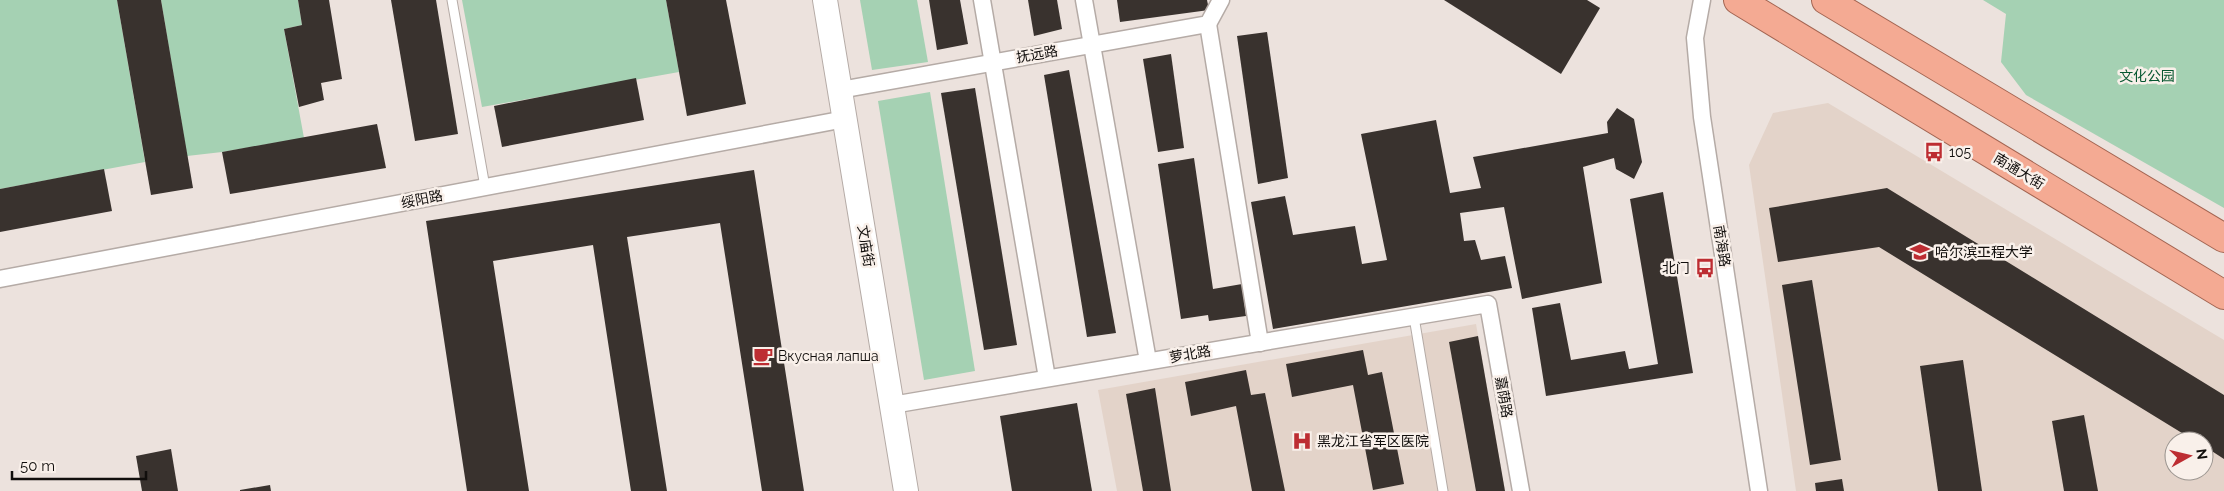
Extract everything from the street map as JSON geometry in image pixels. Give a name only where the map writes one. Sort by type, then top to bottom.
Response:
[{"type":"highway","name":"南通大街","points":[[1738,0],[2224,295]]},
{"type":"highway","points":[[1826,0],[2224,238]]},
{"type":"main road","name":"文庙街","points":[[826,0],[906,491]]},
{"type":"street","points":[[982,0],[1047,378]]},
{"type":"street","points":[[1084,0],[1148,361]]},
{"type":"street","points":[[1221,0],[1208,24],[1260,342]]},
{"type":"street","name":"南海路","points":[[1702,0],[1695,38],[1702,117],[1759,491]]},
{"type":"street","name":"抚远路","points":[[840,90],[1208,24]]},
{"type":"street","name":"绥阳路","points":[[0,279],[845,119]]},
{"type":"street","name":"萝北路","points":[[892,404],[1488,304]]},
{"type":"street","name":"嘉荫路","points":[[1488,304],[1520,491]]},
{"type":"lane","points":[[452,0],[485,187]]},
{"type":"lane","points":[[1414,316],[1443,491]]},
{"type":"shaded area","name":"哈尔滨工程大学","points":[[1828,103],[2224,340],[2224,491],[1796,491],[1749,165],[1773,113]]},
{"type":"shaded area","name":"黑龙江省军区医院","points":[[1476,324],[1505,491],[1117,491],[1098,390]]},
{"type":"green space","points":[[0,0],[117,0],[145,162],[0,189]]},
{"type":"green space","points":[[161,0],[298,0],[302,25],[284,29],[304,138],[187,156]]},
{"type":"green space","points":[[462,0],[666,0],[679,72],[482,107]]},
{"type":"green space","points":[[860,0],[917,0],[928,62],[872,70]]},
{"type":"green space","name":"文化公园","points":[[1983,0],[2224,0],[2224,208],[2026,95],[2001,62],[2006,14]]},
{"type":"green space","points":[[930,92],[975,371],[924,380],[878,101]]},
{"type":"building","points":[[117,0],[161,0],[193,188],[151,195]]},
{"type":"building","points":[[298,0],[329,0],[342,79],[321,83],[324,100],[299,107],[284,29],[302,25]]},
{"type":"building","points":[[391,0],[436,0],[458,134],[415,141]]},
{"type":"building","points":[[666,0],[726,0],[746,104],[687,116]]},
{"type":"building","points":[[929,0],[960,0],[968,44],[937,50]]},
{"type":"building","points":[[1028,0],[1057,0],[1062,29],[1034,36]]},
{"type":"building","points":[[1117,0],[1207,0],[1209,10],[1120,22]]},
{"type":"building","points":[[1444,0],[1587,0],[1600,8],[1561,74]]},
{"type":"building","points":[[1267,32],[1288,178],[1258,184],[1237,36]]},
{"type":"building","points":[[1171,54],[1184,148],[1158,152],[1143,59]]},
{"type":"building","points":[[1069,70],[1116,333],[1087,337],[1044,75]]},
{"type":"building","points":[[636,78],[644,120],[502,147],[494,106]]},
{"type":"building","points":[[975,88],[1017,345],[984,350],[941,93]]},
{"type":"building","points":[[1617,108],[1634,119],[1642,162],[1634,179],[1616,169],[1614,158],[1583,167],[1602,283],[1522,299],[1504,207],[1460,213],[1464,241],[1475,240],[1481,260],[1505,256],[1512,288],[1273,329],[1251,202],[1285,196],[1293,235],[1355,226],[1362,264],[1387,260],[1361,134],[1436,120],[1450,193],[1481,188],[1473,157],[1608,133],[1607,122]]},
{"type":"building","points":[[377,124],[386,168],[230,194],[222,152]]},
{"type":"building","points":[[1194,158],[1213,289],[1242,284],[1246,316],[1209,321],[1208,315],[1181,319],[1158,164]]},
{"type":"building","points":[[104,169],[112,211],[0,232],[0,189]]},
{"type":"building","points":[[754,170],[804,491],[762,491],[720,223],[627,237],[667,491],[631,491],[593,245],[493,261],[529,491],[467,491],[426,221]]},
{"type":"building","points":[[1887,188],[2224,395],[2224,459],[2214,452],[2214,431],[2179,431],[1879,247],[1778,262],[1769,208]]},
{"type":"building","points":[[1663,192],[1693,373],[1546,396],[1532,308],[1560,303],[1571,360],[1625,351],[1629,369],[1658,364],[1630,199]]},
{"type":"building","points":[[1812,280],[1841,460],[1810,465],[1782,285]]},
{"type":"building","points":[[1478,336],[1505,491],[1476,491],[1449,342]]},
{"type":"building","points":[[1363,350],[1368,375],[1382,372],[1404,484],[1373,490],[1353,385],[1292,397],[1286,364]]},
{"type":"building","points":[[1963,360],[1982,491],[1938,491],[1920,366]]},
{"type":"building","points":[[1246,370],[1251,395],[1265,393],[1285,491],[1252,491],[1236,406],[1191,416],[1185,382]]},
{"type":"building","points":[[1155,388],[1171,491],[1143,491],[1126,394]]},
{"type":"building","points":[[1077,403],[1092,491],[1012,491],[1000,416]]},
{"type":"building","points":[[2084,415],[2098,491],[2064,491],[2052,421]]},
{"type":"building","points":[[171,449],[178,491],[142,491],[136,456]]},
{"type":"building","points":[[1842,479],[1844,491],[1816,491],[1815,483]]},
{"type":"building","points":[[270,485],[271,491],[240,491],[240,490]]},
{"type":"place","name":"105","points":[[1934,152]]},
{"type":"place","name":"哈尔滨工程大学","points":[[1920,252]]},
{"type":"place","name":"北门","points":[[1705,268]]},
{"type":"place","name":"Вкусная лапша","points":[[763,356]]},
{"type":"place","name":"黑龙江省军区医院","points":[[1302,441]]}]
